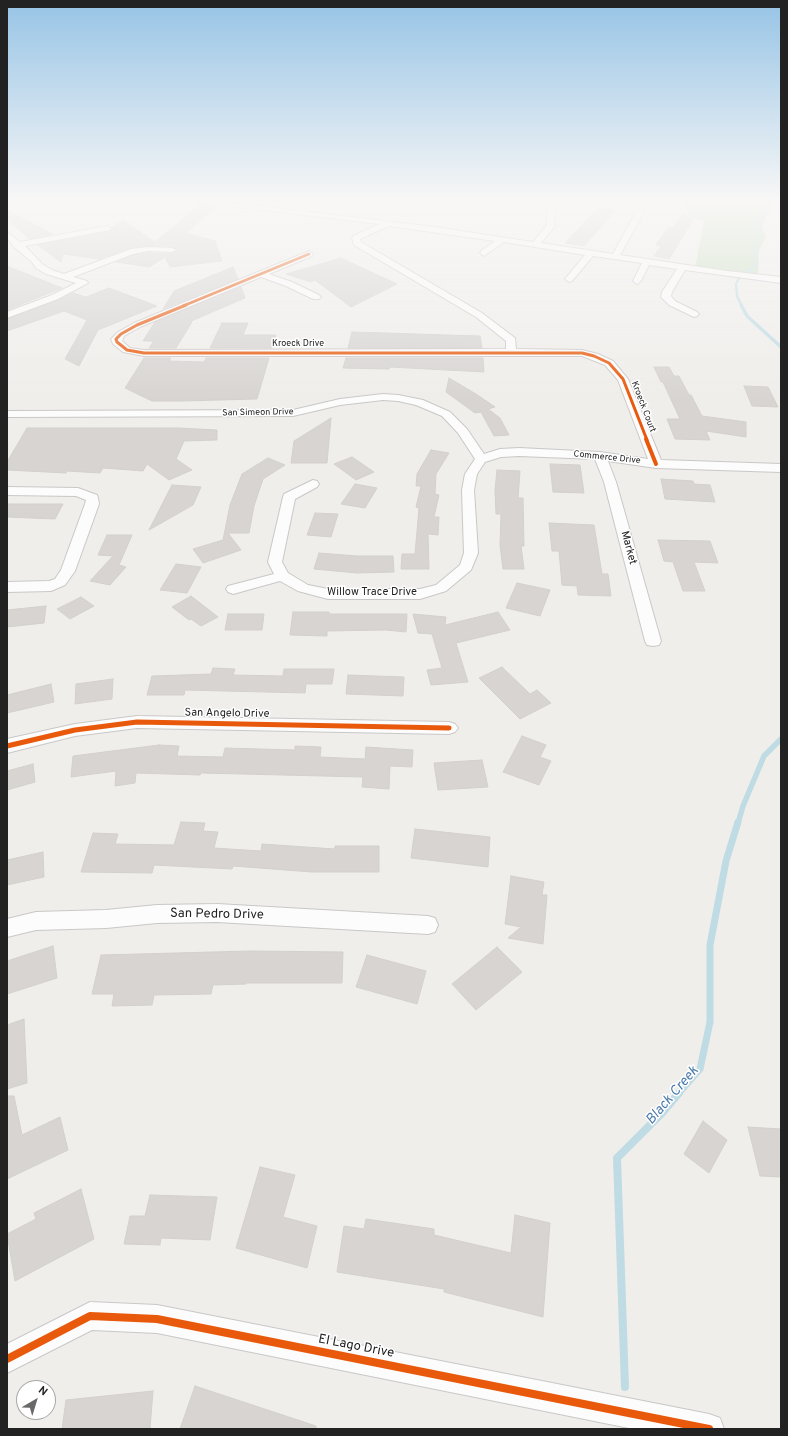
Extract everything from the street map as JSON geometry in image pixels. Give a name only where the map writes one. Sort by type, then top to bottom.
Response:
[{"type":"street","points":[[7,315],[55,297],[84,283],[49,272],[41,267]]},
{"type":"street","points":[[64,276],[89,267]]},
{"type":"street","points":[[261,274],[278,267]]},
{"type":"street","points":[[398,267],[479,315],[510,340],[511,352]]},
{"type":"street","points":[[569,279],[580,267]]},
{"type":"street","points":[[637,281],[643,267]]},
{"type":"street","points":[[683,267],[751,278],[781,280]]},
{"type":"street","points":[[683,267],[667,292],[666,297],[672,303],[694,314]]},
{"type":"street","points":[[261,274],[289,284],[316,297]]},
{"type":"street","name":"Kroeck Drive","points":[[261,274],[137,325],[116,338],[117,342],[127,350],[144,353],[511,352]]},
{"type":"street","name":"Kroeck Court","points":[[511,352],[582,353],[594,356],[609,363],[623,379],[656,464]]},
{"type":"street","name":"San Simeon Drive","points":[[7,414],[293,413],[340,402],[383,397],[398,398],[419,402],[446,414],[463,431],[481,460]]},
{"type":"street","name":"Commerce Drive","points":[[481,460],[500,454],[519,452],[600,456],[656,464],[781,468]]},
{"type":"street","name":"Market","points":[[600,456],[610,482],[653,642]]},
{"type":"street","name":"Willow Trace Drive","points":[[282,576],[303,588],[328,594],[420,594],[441,588],[466,567],[471,553],[468,490],[471,474],[481,460]]},
{"type":"street","points":[[233,589],[282,576],[275,562],[289,497],[313,484]]},
{"type":"street","points":[[7,491],[78,492],[92,498],[92,504],[68,571],[60,582],[51,586],[7,587]]},
{"type":"street","name":"San Angelo Drive","points":[[7,746],[75,730],[137,722],[449,728]]},
{"type":"street","name":"San Pedro Drive","points":[[7,928],[36,921],[106,919],[157,914],[217,913],[428,925]]},
{"type":"street","name":"El Lago Drive","points":[[7,1359],[90,1316],[157,1319],[708,1429]]},
{"type":"green space","points":[[695,267],[758,267],[758,276]]},
{"type":"building","points":[[7,267],[62,288],[7,310]]},
{"type":"building","points":[[233,267],[238,279],[163,309],[174,291]]},
{"type":"building","points":[[310,267],[360,267],[397,284],[351,307],[315,280],[311,282],[286,274]]},
{"type":"building","points":[[241,287],[245,298],[189,322],[192,322],[176,348],[149,348],[154,341],[143,341],[155,322]]},
{"type":"building","points":[[109,288],[157,306],[98,330],[79,366],[65,359],[87,320],[64,311],[7,331],[7,319],[59,300],[73,293],[86,297]]},
{"type":"building","points":[[222,323],[248,323],[243,335],[276,335],[272,348],[210,348]]},
{"type":"building","points":[[352,332],[480,336],[482,348],[348,348]]},
{"type":"building","points":[[144,358],[171,358],[169,361],[204,362],[206,358],[269,358],[257,399],[152,401],[125,388]]},
{"type":"building","points":[[346,358],[483,358],[484,372],[390,367],[389,369],[343,368]]},
{"type":"building","points":[[654,367],[669,367],[674,376],[679,376],[702,416],[746,422],[746,437],[706,431],[710,440],[675,439],[667,419],[680,419],[663,382],[661,382]]},
{"type":"building","points":[[449,378],[495,407],[488,409],[500,418],[509,435],[494,436],[481,412],[475,413],[446,392]]},
{"type":"building","points":[[744,386],[768,387],[778,407],[752,406]]},
{"type":"building","points":[[331,418],[327,463],[291,463],[294,441]]},
{"type":"building","points":[[27,428],[178,428],[217,430],[217,440],[184,441],[176,459],[192,470],[169,480],[147,464],[143,471],[103,468],[100,473],[7,470],[7,462]]},
{"type":"building","points":[[431,450],[449,453],[436,474],[435,494],[439,495],[434,517],[439,517],[438,535],[428,534],[429,569],[401,569],[402,554],[415,554],[419,508],[416,507],[421,486],[416,486],[417,474]]},
{"type":"building","points":[[352,457],[374,472],[356,480],[334,464]]},
{"type":"building","points":[[268,458],[285,465],[263,479],[254,506],[249,533],[228,533],[241,550],[203,563],[193,549],[223,540],[230,505],[242,474]]},
{"type":"building","points":[[550,464],[580,465],[584,493],[553,492]]},
{"type":"building","points":[[497,470],[520,471],[518,498],[523,498],[524,546],[521,546],[524,569],[503,569],[500,545],[501,514],[496,514],[495,490]]},
{"type":"building","points":[[661,479],[693,481],[694,484],[710,485],[715,502],[665,499]]},
{"type":"building","points":[[355,484],[377,488],[365,508],[341,504]]},
{"type":"building","points":[[172,485],[201,487],[193,505],[149,530]]},
{"type":"building","points":[[7,504],[63,504],[55,519],[7,517]]},
{"type":"building","points":[[315,513],[338,514],[331,537],[307,535]]},
{"type":"building","points":[[549,523],[594,525],[602,574],[608,574],[611,596],[578,595],[577,586],[562,585],[559,551],[552,551]]},
{"type":"building","points":[[107,535],[132,535],[119,565],[126,567],[110,585],[90,581],[113,556],[98,555]]},
{"type":"building","points":[[658,540],[710,541],[718,563],[694,562],[705,591],[683,591],[673,562],[664,561]]},
{"type":"building","points":[[319,553],[357,556],[393,556],[394,572],[357,573],[314,569]]},
{"type":"building","points":[[176,564],[201,567],[187,593],[160,590]]},
{"type":"building","points":[[517,583],[550,590],[540,616],[506,608]]},
{"type":"building","points":[[191,596],[218,617],[201,626],[191,619],[189,620],[172,607]]},
{"type":"building","points":[[81,597],[94,606],[70,619],[57,609]]},
{"type":"building","points":[[46,606],[44,623],[7,627],[7,610]]},
{"type":"building","points":[[293,612],[329,612],[329,614],[407,614],[406,632],[386,630],[327,631],[327,636],[290,635]]},
{"type":"building","points":[[498,612],[510,630],[456,643],[468,682],[431,685],[427,670],[442,668],[432,634],[418,633],[413,614],[446,617],[445,625]]},
{"type":"building","points":[[228,614],[264,614],[262,630],[225,630]]},
{"type":"building","points":[[502,667],[530,694],[537,690],[551,703],[520,719],[479,678]]},
{"type":"building","points":[[213,668],[235,669],[233,675],[283,676],[284,669],[334,669],[332,684],[306,684],[305,693],[185,690],[184,695],[147,695],[152,676],[211,674]]},
{"type":"building","points":[[348,675],[404,677],[403,696],[346,694]]},
{"type":"building","points":[[113,679],[112,699],[75,704],[76,684]]},
{"type":"building","points":[[51,684],[54,702],[7,713],[7,695]]},
{"type":"building","points":[[522,736],[546,745],[540,757],[551,761],[539,785],[503,772]]},
{"type":"building","points":[[159,745],[179,746],[177,756],[223,757],[225,748],[295,750],[295,746],[321,747],[320,757],[365,759],[366,747],[413,750],[412,767],[390,766],[389,789],[362,787],[363,777],[136,773],[135,783],[115,786],[116,771],[71,777],[73,756]]},
{"type":"building","points":[[482,760],[488,787],[438,790],[434,763]]},
{"type":"building","points":[[33,764],[35,782],[7,790],[7,771]]},
{"type":"building","points":[[181,822],[205,823],[203,831],[218,832],[214,848],[261,851],[262,844],[335,849],[335,846],[379,846],[379,872],[312,872],[233,866],[232,869],[154,865],[152,873],[81,872],[93,833],[118,834],[115,844],[174,845]]},
{"type":"building","points":[[415,829],[490,837],[488,867],[411,858]]},
{"type":"building","points":[[43,852],[44,877],[7,885],[7,860]]},
{"type":"building","points":[[511,876],[544,882],[542,895],[547,895],[543,944],[508,938],[521,927],[505,924]]},
{"type":"building","points":[[53,946],[57,978],[7,994],[7,961]]},
{"type":"building","points":[[497,947],[522,972],[476,1010],[452,984]]},
{"type":"building","points":[[250,951],[343,952],[342,983],[246,983],[213,985],[211,994],[154,995],[152,1005],[112,1006],[114,994],[92,994],[101,955]]},
{"type":"building","points":[[367,955],[426,971],[417,1004],[356,987]]},
{"type":"building","points":[[24,1019],[27,1083],[7,1089],[7,1025]]},
{"type":"building","points":[[7,1096],[14,1096],[22,1135],[60,1117],[68,1150],[7,1179]]},
{"type":"building","points":[[703,1121],[727,1140],[709,1173],[684,1154]]},
{"type":"building","points":[[748,1127],[781,1129],[781,1177],[760,1176]]},
{"type":"building","points":[[260,1167],[295,1175],[283,1217],[317,1226],[307,1268],[236,1248]]},
{"type":"building","points":[[81,1189],[94,1239],[15,1281],[7,1234],[36,1219],[34,1213]]},
{"type":"building","points":[[150,1195],[217,1197],[210,1240],[161,1238],[160,1245],[124,1244],[130,1216],[145,1216]]},
{"type":"building","points":[[515,1215],[550,1223],[543,1317],[444,1292],[444,1289],[337,1272],[344,1226],[364,1229],[366,1219],[434,1229],[434,1235],[511,1253]]},
{"type":"building","points":[[195,1386],[316,1426],[316,1429],[180,1429]]},
{"type":"building","points":[[153,1391],[150,1429],[62,1429],[66,1400]]},
{"type":"waterway","name":"Black Creek","points":[[744,274],[754,267]]},
{"type":"waterway","name":"Black Creek","points":[[739,278],[736,284],[737,296],[742,306]]},
{"type":"waterway","name":"Black Creek","points":[[741,305],[747,316],[781,347]]},
{"type":"waterway","name":"Black Creek","points":[[738,823],[743,806],[764,756],[781,739]]},
{"type":"waterway","name":"Black Creek","points":[[678,1094],[700,1069],[710,1022],[710,945],[726,861],[738,822]]},
{"type":"waterway","name":"Black Creek","points":[[625,1387],[617,1158],[662,1113],[679,1093]]},
{"type":"cycle path","points":[[277,267],[137,325],[121,334],[116,339],[117,342],[127,350],[144,353],[582,353],[594,356],[609,363],[623,379],[656,464]]},
{"type":"cycle path","points":[[7,746],[75,730],[137,722],[449,728]]},
{"type":"cycle path","points":[[7,1359],[90,1316],[157,1319],[709,1429]]}]
